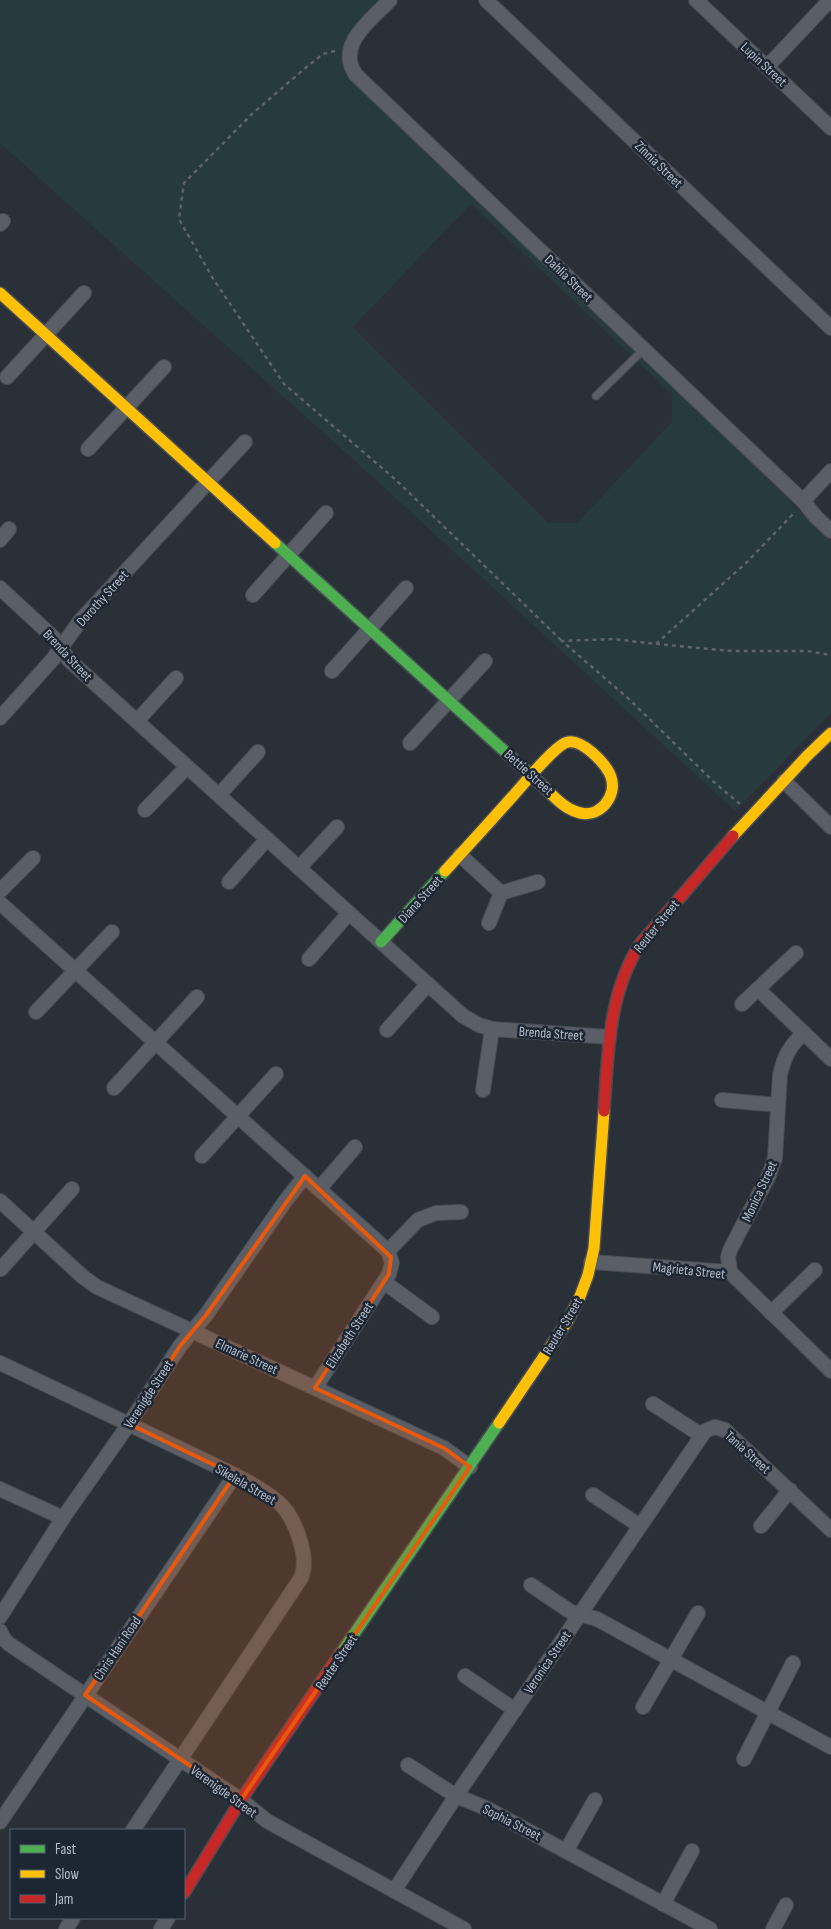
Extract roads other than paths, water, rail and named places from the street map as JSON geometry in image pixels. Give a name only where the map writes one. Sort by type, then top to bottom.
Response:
[{"type":"street","name":"Dahlia Street","points":[[390,0],[357,35],[350,48],[350,62],[356,75],[803,501],[831,531]]},
{"type":"street","name":"Zinnia Street","points":[[486,0],[831,328]]},
{"type":"street","name":"Lupin Street","points":[[696,0],[831,128]]},
{"type":"street","points":[[767,67],[830,0]]},
{"type":"street","points":[[7,377],[84,293]]},
{"type":"street","name":"Bettie Street","points":[[0,294],[566,805],[580,813],[598,812],[611,794],[612,782],[608,768],[583,745],[575,741],[562,744],[533,775]]},
{"type":"street","points":[[88,449],[164,367]]},
{"type":"street","points":[[208,482],[245,442]]},
{"type":"street","points":[[803,501],[831,471]]},
{"type":"street","name":"Dorothy Street","points":[[0,718],[53,659],[80,621],[208,482]]},
{"type":"street","points":[[254,596],[326,514]]},
{"type":"street","name":"Brenda Street","points":[[0,588],[54,637],[69,660],[463,1016],[479,1026],[492,1029],[609,1037]]},
{"type":"street","points":[[332,671],[406,588]]},
{"type":"street","points":[[410,743],[485,661]]},
{"type":"street","points":[[137,721],[176,678]]},
{"type":"street","name":"Reuter Street","points":[[185,1891],[241,1800],[564,1328],[582,1294],[592,1262],[595,1234],[609,1037],[620,981],[630,959],[641,942],[710,861],[831,733]]},
{"type":"street","points":[[219,795],[258,752]]},
{"type":"street","points":[[146,810],[187,766]]},
{"type":"street","name":"Diana Street","points":[[381,942],[533,775]]},
{"type":"street","points":[[784,781],[831,827]]},
{"type":"street","points":[[299,868],[337,827]]},
{"type":"street","points":[[229,882],[268,839]]},
{"type":"street","points":[[460,855],[501,893]]},
{"type":"street","points":[[0,891],[33,858]]},
{"type":"street","points":[[501,893],[538,882]]},
{"type":"street","points":[[489,923],[501,893]]},
{"type":"street","points":[[0,903],[388,1251],[418,1220],[436,1213],[461,1212]]},
{"type":"street","points":[[309,959],[349,913]]},
{"type":"street","points":[[36,1012],[112,932]]},
{"type":"street","points":[[742,1004],[796,953]]},
{"type":"street","points":[[387,1030],[428,984]]},
{"type":"street","points":[[758,989],[831,1059]]},
{"type":"street","points":[[114,1088],[197,997]]},
{"type":"street","points":[[483,1090],[492,1029]]},
{"type":"street","name":"Monica Street","points":[[730,1272],[728,1257],[730,1250],[769,1175],[773,1163],[777,1144],[780,1075],[787,1052],[792,1043],[804,1033]]},
{"type":"street","points":[[202,1156],[276,1074]]},
{"type":"street","points":[[722,1100],[778,1106]]},
{"type":"street","points":[[319,1189],[355,1147]]},
{"type":"street","name":"Verenigde Street","points":[[1,1614],[63,1518],[129,1424],[180,1346],[206,1315],[286,1200],[305,1176]]},
{"type":"street","points":[[1,1269],[72,1188]]},
{"type":"street","name":"Elmarie Street","points":[[0,1202],[83,1277],[97,1287],[444,1448],[470,1467]]},
{"type":"street","name":"Elizabeth Street","points":[[315,1388],[384,1282],[391,1268],[391,1256],[388,1251]]},
{"type":"street","name":"Magrieta Street","points":[[592,1262],[730,1272],[831,1371]]},
{"type":"street","points":[[771,1313],[815,1270]]},
{"type":"street","points":[[384,1282],[432,1317]]},
{"type":"street","name":"Sikelela Street","points":[[0,1363],[235,1475],[272,1497],[286,1510],[298,1537],[302,1554],[303,1574],[134,1829]]},
{"type":"street","points":[[653,1404],[701,1435]]},
{"type":"street","name":"Tania Street","points":[[701,1435],[710,1428],[715,1427],[725,1430],[831,1530]]},
{"type":"street","name":"Veronica Street","points":[[394,1891],[456,1796],[701,1435]]},
{"type":"street","name":"Chris Hani Road","points":[[0,1822],[235,1475]]},
{"type":"street","points":[[0,1489],[63,1518]]},
{"type":"street","points":[[761,1526],[790,1490]]},
{"type":"street","points":[[593,1495],[640,1526]]},
{"type":"street","name":"Veronica Street","points":[[531,1585],[571,1612],[580,1614]]},
{"type":"street","points":[[643,1707],[698,1613]]},
{"type":"street","points":[[580,1614],[597,1619],[831,1746]]},
{"type":"street","name":"Verenigde Street","points":[[0,1632],[9,1644],[241,1800],[267,1822],[464,1929]]},
{"type":"street","points":[[744,1759],[793,1663]]},
{"type":"street","points":[[466,1676],[515,1710]]},
{"type":"street","points":[[408,1765],[456,1796]]},
{"type":"street","name":"Sophia Street","points":[[456,1796],[486,1808],[710,1929]]},
{"type":"street","points":[[566,1851],[595,1800]]},
{"type":"street","points":[[664,1904],[692,1851]]},
{"type":"street","points":[[773,1929],[786,1905]]},
{"type":"lane","points":[[596,396],[644,349]]}]
